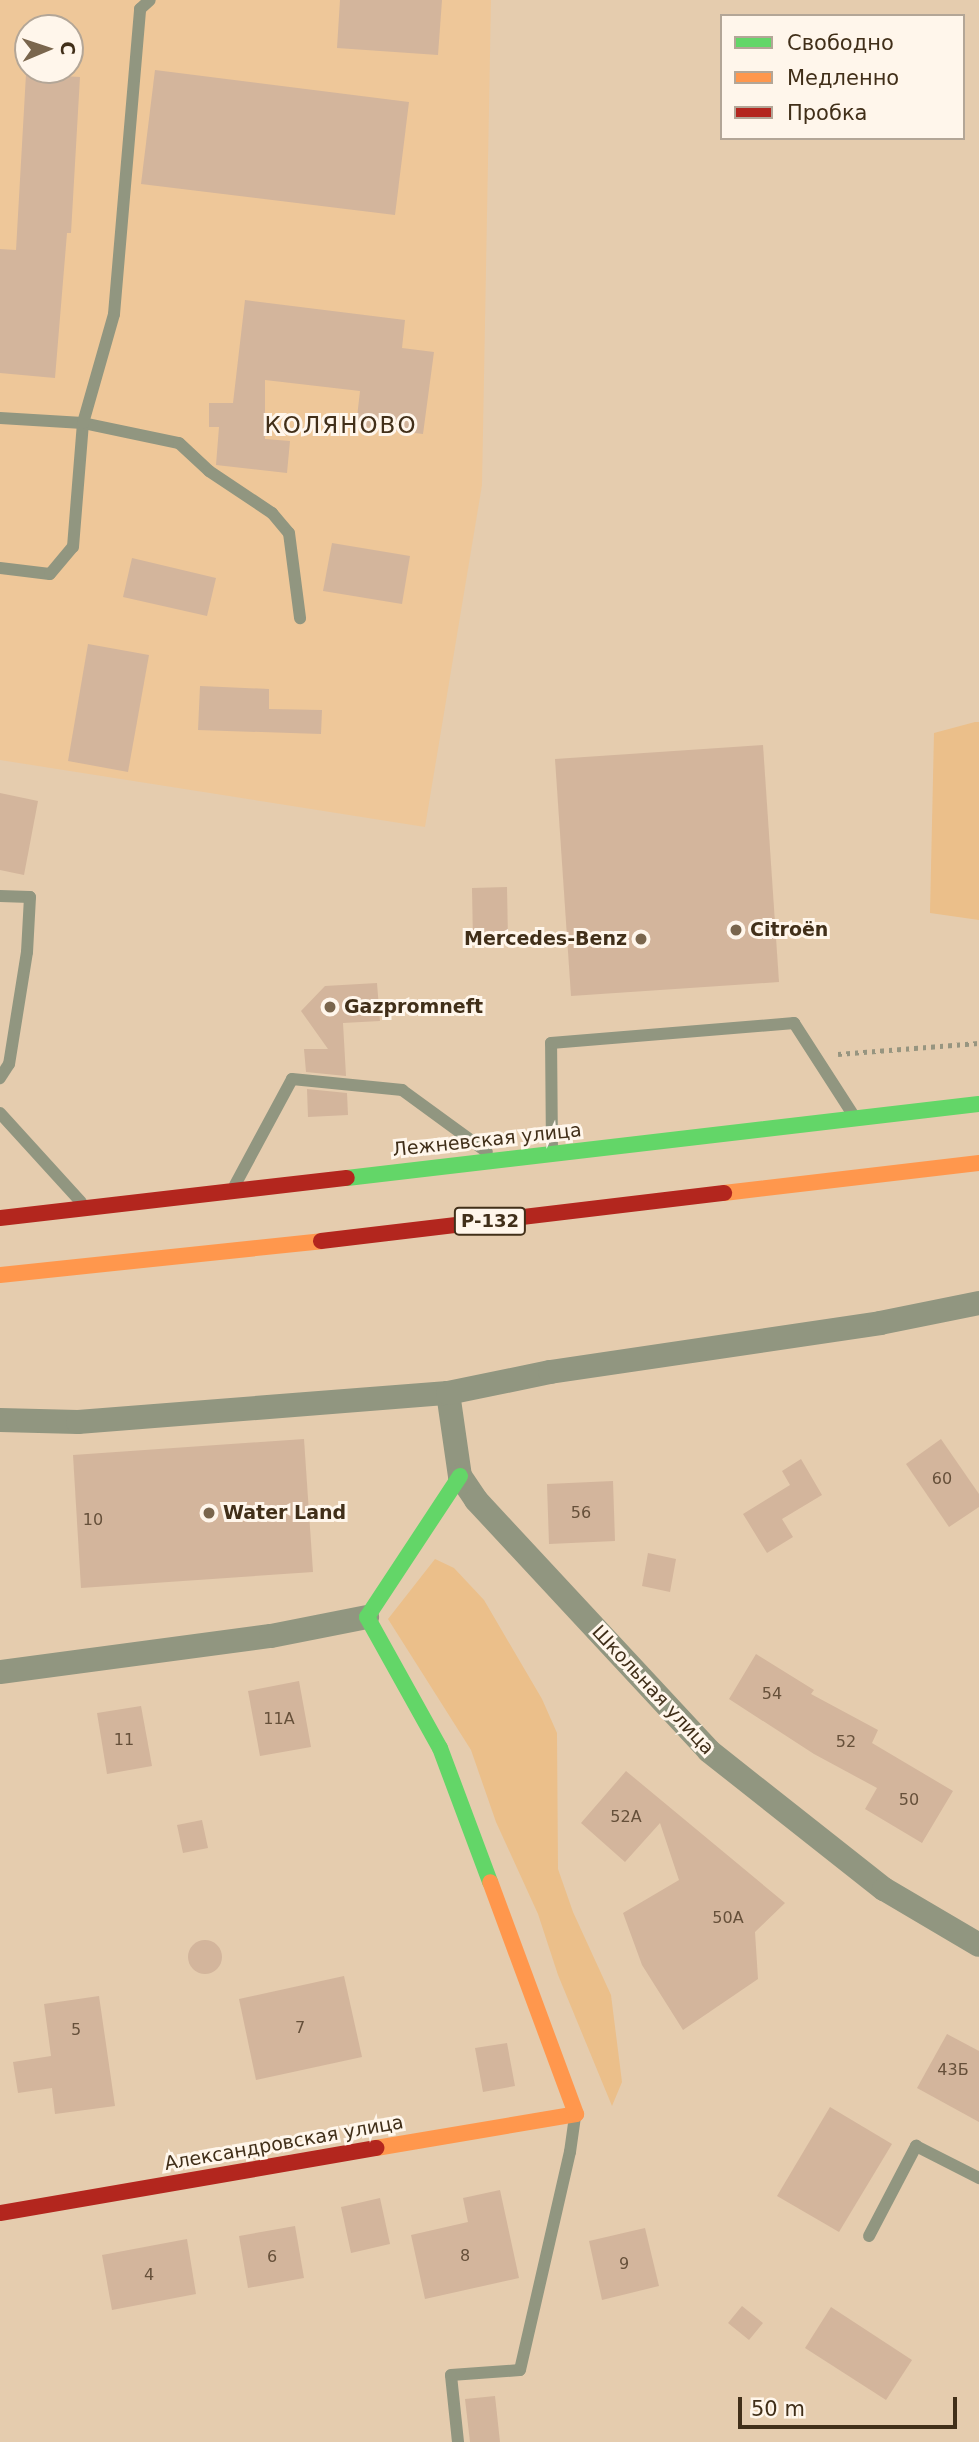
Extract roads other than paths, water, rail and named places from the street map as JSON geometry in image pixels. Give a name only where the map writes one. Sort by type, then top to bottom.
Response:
[{"type":"main road","name":"Лежневская улица","points":[[0,1218],[979,1104]]},
{"type":"main road","name":"Р-132","points":[[0,1275],[211,1254],[979,1163]]},
{"type":"main road","points":[[460,1476],[367,1617],[440,1748],[576,2113]]},
{"type":"main road","name":"Александровская улица","points":[[0,2213],[576,2113]]},
{"type":"street","points":[[0,1420],[78,1422],[448,1393],[551,1372],[880,1323],[979,1303]]},
{"type":"street","name":"Школьная улица","points":[[448,1393],[460,1476],[476,1500],[709,1751],[884,1889],[979,1945]]},
{"type":"street","points":[[0,1672],[271,1636],[367,1617]]},
{"type":"lane","points":[[0,568],[50,574],[73,547],[83,423],[114,314],[141,9],[150,0]]},
{"type":"lane","points":[[0,418],[83,423],[179,443],[209,471],[272,513],[289,533],[300,618]]},
{"type":"lane","points":[[0,896],[30,897],[27,952],[12,1051],[9,1064],[0,1078]]},
{"type":"lane","points":[[552,1154],[551,1043],[794,1023],[855,1119]]},
{"type":"lane","points":[[233,1190],[292,1079],[402,1090],[499,1160]]},
{"type":"lane","points":[[0,1113],[86,1208]]},
{"type":"lane","points":[[458,2442],[451,2375],[520,2370],[570,2152],[576,2113]]},
{"type":"lane","points":[[869,2236],[916,2146],[979,2178]]},
{"type":"place","name":"Citroën","points":[[736,930]]},
{"type":"place","name":"Mercedes-Benz","points":[[641,939]]},
{"type":"place","name":"Gazpromneft","points":[[330,1007]]},
{"type":"place","name":"Water Land","points":[[209,1513]]},
{"type":"district","name":"КОЛЯНОВО","points":[[341,425]]}]
